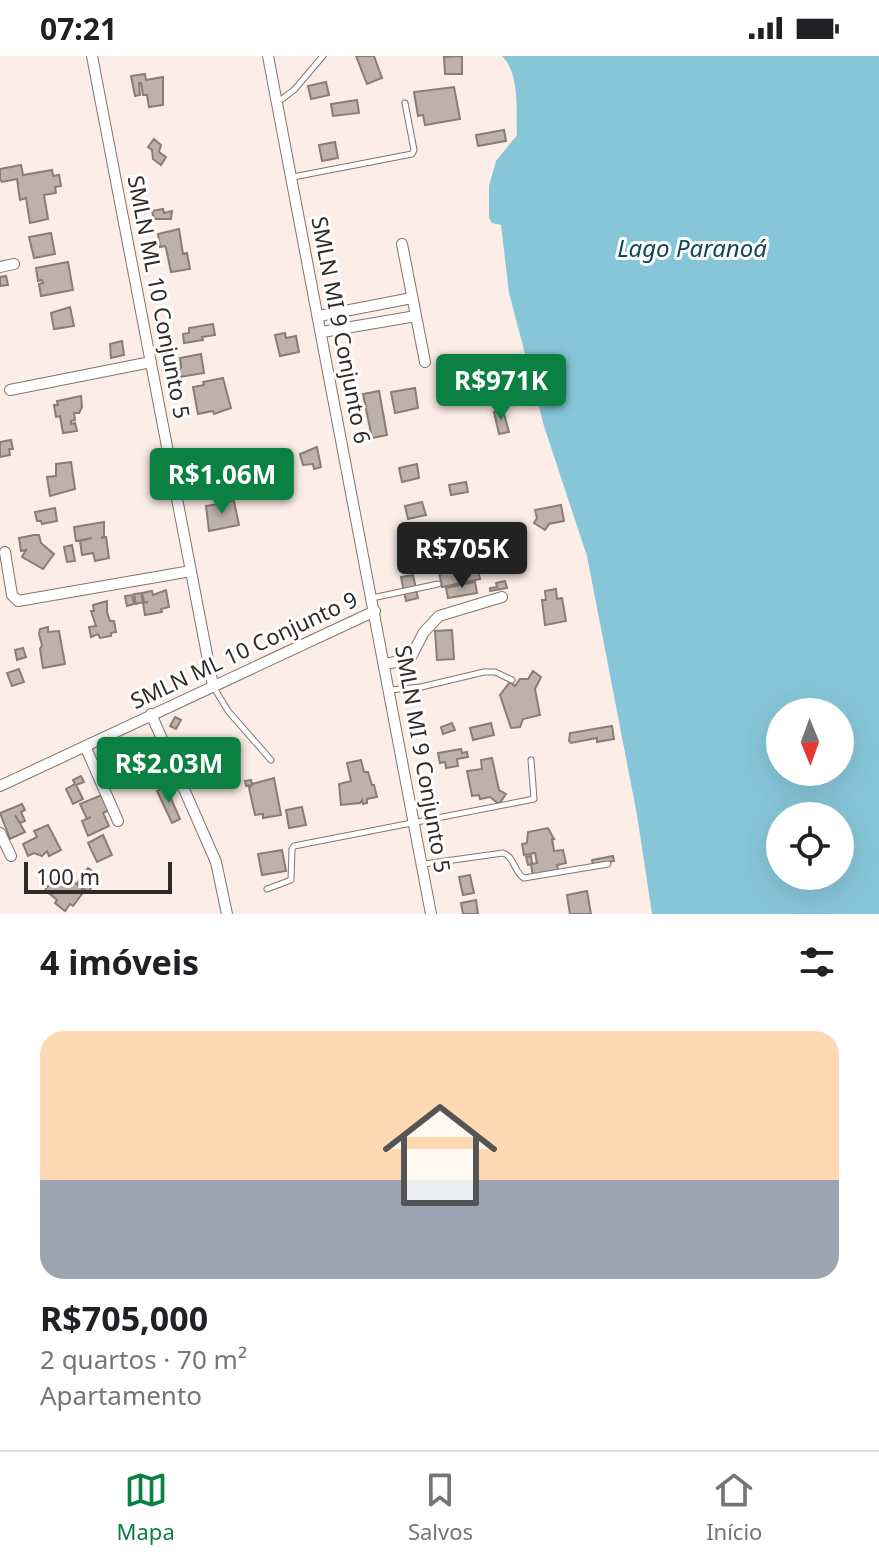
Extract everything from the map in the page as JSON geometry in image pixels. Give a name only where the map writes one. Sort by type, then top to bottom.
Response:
[{"type":"street","name":"SMLN ML 10 Conjunto 5","points":[[92,56],[213,686]]},
{"type":"street","name":"SMLN MI 9 Conjunto 6","points":[[268,56],[375,611]]},
{"type":"street","points":[[402,244],[425,362]]},
{"type":"street","points":[[0,267],[14,264]]},
{"type":"street","points":[[319,316],[412,298]]},
{"type":"street","points":[[322,332],[416,316]]},
{"type":"street","points":[[10,390],[151,362]]},
{"type":"street","points":[[5,552],[12,595],[18,601],[191,571]]},
{"type":"street","points":[[385,664],[410,659],[424,632],[439,616],[502,597]]},
{"type":"street","name":"SMLN ML 10 Conjunto 9","points":[[0,786],[375,611]]},
{"type":"street","name":"SMLN MI 9 Conjunto 5","points":[[375,611],[431,914]]},
{"type":"street","points":[[151,714],[216,862],[227,914]]},
{"type":"street","points":[[85,746],[118,821]]},
{"type":"street","points":[[0,833],[11,856]]},
{"type":"lane","points":[[277,103],[294,90],[323,56]]},
{"type":"lane","points":[[292,177],[412,154],[414,150],[405,103]]},
{"type":"lane","points":[[372,598],[438,584]]},
{"type":"lane","points":[[390,690],[421,687],[484,672],[495,672],[512,680]]},
{"type":"lane","points":[[213,686],[228,711],[271,760]]},
{"type":"lane","points":[[267,889],[291,880],[293,846],[534,799],[531,760]]},
{"type":"lane","points":[[422,865],[503,853],[510,857],[524,878],[608,864]]},
{"type":"water","name":"Lago Paranoá","points":[[502,56],[879,56],[879,914],[652,914],[637,815],[587,556],[544,426],[509,293],[501,225],[492,223],[489,218],[489,186],[496,161],[517,135],[512,72]]},
{"type":"building","points":[[356,56],[374,56],[382,78],[367,84]]},
{"type":"building","points":[[462,56],[462,74],[445,74],[444,57]]},
{"type":"building","points":[[145,74],[146,80],[163,77],[163,105],[149,107],[141,83],[140,95],[135,96],[131,76]]},
{"type":"building","points":[[326,82],[329,95],[311,99],[308,86]]},
{"type":"building","points":[[454,87],[460,119],[425,125],[423,115],[418,116],[414,92]]},
{"type":"building","points":[[357,100],[359,113],[333,116],[331,104]]},
{"type":"building","points":[[504,130],[506,141],[478,146],[476,135]]},
{"type":"building","points":[[154,139],[161,145],[159,152],[166,157],[161,165],[153,159],[152,150],[148,147]]},
{"type":"building","points":[[335,142],[338,158],[322,161],[319,145]]},
{"type":"building","points":[[21,165],[23,175],[52,170],[53,176],[59,175],[61,186],[55,187],[56,193],[44,195],[48,219],[30,223],[26,198],[20,200],[17,179],[2,182],[0,179],[0,169]]},
{"type":"building","points":[[163,209],[164,213],[172,211],[171,219],[154,219],[152,211]]},
{"type":"building","points":[[179,229],[183,254],[187,253],[190,269],[171,272],[166,248],[160,247],[158,234]]},
{"type":"building","points":[[51,233],[55,254],[34,258],[29,237]]},
{"type":"building","points":[[68,262],[73,290],[41,296],[39,284],[43,283],[42,280],[38,281],[36,268]]},
{"type":"building","points":[[6,276],[8,285],[0,286],[0,277]]},
{"type":"building","points":[[70,307],[74,326],[54,329],[51,313]]},
{"type":"building","points":[[213,324],[215,335],[184,343],[183,334],[189,333],[189,328]]},
{"type":"building","points":[[285,333],[286,338],[296,336],[299,352],[280,356],[275,335]]},
{"type":"building","points":[[122,341],[124,355],[111,358],[110,344]]},
{"type":"building","points":[[201,354],[204,373],[179,377],[180,358]]},
{"type":"building","points":[[223,378],[231,408],[214,414],[213,411],[198,414],[193,387]]},
{"type":"building","points":[[415,388],[418,408],[395,413],[391,392]]},
{"type":"building","points":[[379,391],[387,435],[372,438],[363,394]]},
{"type":"building","points":[[81,396],[82,407],[79,413],[74,413],[75,420],[71,421],[71,424],[75,423],[77,431],[63,433],[54,405],[58,405],[57,401]]},
{"type":"building","points":[[503,410],[509,432],[499,434],[494,412]]},
{"type":"building","points":[[11,440],[13,449],[9,449],[10,455],[0,457],[0,442]]},
{"type":"building","points":[[317,447],[321,467],[314,469],[313,464],[303,465],[300,454]]},
{"type":"building","points":[[71,462],[75,489],[50,496],[47,477],[56,476],[56,464]]},
{"type":"building","points":[[417,464],[419,478],[402,482],[399,468]]},
{"type":"building","points":[[466,482],[468,492],[451,495],[449,485]]},
{"type":"building","points":[[234,501],[239,525],[209,531],[206,506]]},
{"type":"building","points":[[422,502],[426,515],[408,519],[405,506]]},
{"type":"building","points":[[561,505],[564,521],[549,524],[545,530],[534,523],[537,518],[535,510]]},
{"type":"building","points":[[55,508],[57,521],[42,524],[37,521],[35,512]]},
{"type":"building","points":[[104,522],[104,536],[101,538],[106,537],[109,558],[95,561],[93,553],[82,555],[80,541],[92,538],[76,541],[74,527]]},
{"type":"building","points":[[39,535],[41,543],[54,554],[43,569],[22,557],[26,550],[21,551],[19,538]]},
{"type":"building","points":[[72,545],[75,561],[67,562],[64,547]]},
{"type":"building","points":[[462,553],[465,567],[477,565],[480,579],[442,587],[439,572],[451,570],[448,556]]},
{"type":"building","points":[[413,575],[418,598],[406,601],[401,577]]},
{"type":"building","points":[[505,581],[507,588],[490,591],[490,588],[497,587],[496,583]]},
{"type":"building","points":[[475,582],[477,593],[448,598],[446,588]]},
{"type":"building","points":[[556,589],[557,599],[562,598],[566,621],[545,625],[542,600],[546,600],[545,591]]},
{"type":"building","points":[[166,590],[169,607],[161,609],[162,612],[145,615],[143,603],[148,602],[144,602],[142,593],[152,591],[153,595]]},
{"type":"building","points":[[141,593],[143,602],[136,604],[134,594]]},
{"type":"building","points":[[132,595],[134,604],[127,606],[125,596]]},
{"type":"building","points":[[107,601],[107,612],[110,621],[114,621],[116,632],[111,636],[100,638],[98,634],[91,637],[89,627],[96,626],[91,611],[94,611],[93,605]]},
{"type":"building","points":[[48,627],[48,632],[59,631],[65,664],[43,668],[39,634],[40,629]]},
{"type":"building","points":[[452,630],[454,659],[437,660],[435,631]]},
{"type":"building","points":[[23,648],[26,657],[17,660],[15,650]]},
{"type":"building","points":[[19,669],[24,682],[12,686],[7,673]]},
{"type":"building","points":[[533,671],[541,677],[535,689],[540,715],[523,719],[520,727],[511,728],[500,695],[510,682],[515,686],[520,679],[528,679]]},
{"type":"building","points":[[175,717],[181,720],[176,729],[170,726]]},
{"type":"building","points":[[452,723],[455,730],[443,734],[441,727]]},
{"type":"building","points":[[491,723],[494,735],[473,740],[470,728]]},
{"type":"building","points":[[612,726],[614,739],[569,741],[570,733]]},
{"type":"building","points":[[461,749],[462,753],[467,752],[468,757],[457,759],[458,766],[446,768],[445,762],[440,763],[438,753]]},
{"type":"building","points":[[492,758],[499,790],[506,794],[499,804],[490,797],[480,799],[479,795],[472,796],[467,771],[482,769],[481,760]]},
{"type":"building","points":[[361,760],[377,797],[367,799],[367,803],[363,804],[362,800],[360,803],[341,805],[339,784],[351,781],[347,763]]},
{"type":"building","points":[[81,776],[84,782],[76,785],[83,799],[73,804],[66,789]]},
{"type":"building","points":[[274,778],[281,815],[263,818],[263,814],[255,815],[249,788],[252,785],[246,786],[245,781],[251,780],[252,784]]},
{"type":"building","points":[[166,787],[180,819],[172,823],[157,791]]},
{"type":"building","points":[[104,794],[111,809],[103,813],[109,826],[88,836],[82,821],[87,819],[80,804]]},
{"type":"building","points":[[22,804],[25,821],[20,823],[15,815],[25,832],[10,839],[0,813]]},
{"type":"building","points":[[302,807],[306,825],[289,828],[286,810]]},
{"type":"building","points":[[48,825],[61,850],[49,856],[47,851],[42,856],[34,853],[28,856],[23,844],[37,837],[34,831]]},
{"type":"building","points":[[548,828],[554,839],[554,851],[563,850],[566,863],[557,865],[558,870],[533,876],[526,857],[531,856],[532,864],[537,863],[535,853],[524,855],[522,844],[527,843],[528,832]]},
{"type":"building","points":[[103,835],[112,855],[97,862],[88,843]]},
{"type":"building","points":[[282,850],[286,871],[262,875],[258,854]]},
{"type":"building","points":[[613,856],[614,861],[593,865],[592,860]]},
{"type":"building","points":[[88,868],[100,876],[88,892],[77,883]]},
{"type":"building","points":[[470,875],[474,893],[463,895],[459,877]]},
{"type":"building","points":[[56,876],[65,883],[68,878],[83,889],[73,906],[70,904],[65,911],[45,890]]},
{"type":"building","points":[[587,891],[591,914],[570,914],[567,895]]},
{"type":"building","points":[[476,900],[478,914],[463,914],[461,903]]}]
